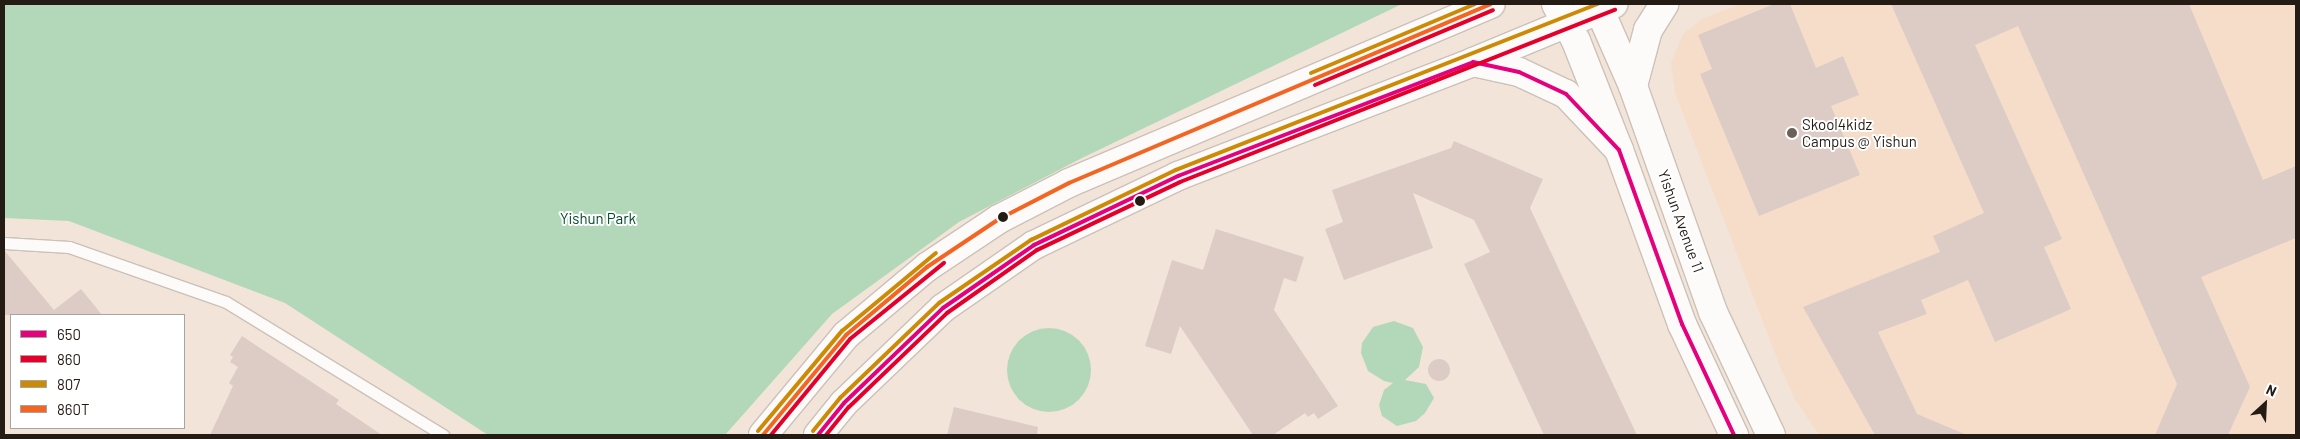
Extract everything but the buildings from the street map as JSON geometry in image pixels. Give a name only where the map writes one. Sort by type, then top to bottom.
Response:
[{"type":"main road","points":[[763,435],[846,335],[927,267],[999,220],[1069,183],[1466,10],[1491,4]]},
{"type":"main road","points":[[1633,86],[1648,30],[1664,4]]},
{"type":"main road","points":[[818,435],[844,403],[943,308],[1034,245],[1178,176],[1473,62],[1561,14],[1603,6]]},
{"type":"main road","name":"Yishun Avenue 11","points":[[1603,6],[1713,312],[1771,435]]},
{"type":"main road","points":[[1561,14],[1619,150],[1682,324],[1734,435]]},
{"type":"main road","points":[[1473,62],[1519,72],[1566,94],[1619,150]]},
{"type":"lane","points":[[4,243],[69,248],[226,302],[443,435]]},
{"type":"shaded area","points":[[1740,4],[2296,4],[2296,435],[1819,435],[1795,399],[1781,369],[1675,93],[1671,62],[1683,34],[1702,19]]},
{"type":"green space","name":"Yishun Park","points":[[4,4],[1402,4],[1082,158],[959,222],[832,314],[725,435],[488,435],[285,303],[69,221],[4,218]]},
{"type":"green space","points":[[1394,321],[1413,328],[1423,347],[1419,367],[1405,380],[1426,384],[1434,398],[1425,413],[1416,421],[1397,426],[1382,416],[1379,405],[1384,390],[1393,383],[1384,381],[1368,371],[1361,353],[1362,343],[1373,327]]},
{"type":"green space","points":[[1041,328],[1057,328],[1073,335],[1084,346],[1091,362],[1088,386],[1079,400],[1073,405],[1057,412],[1041,412],[1025,405],[1014,394],[1007,378],[1007,362],[1014,346],[1025,335]]},
{"type":"transit line","name":"807","points":[[1311,73],[1475,4]]},
{"type":"transit line","name":"860T","points":[[763,435],[846,335],[927,267],[999,219],[1069,183],[1491,4]]},
{"type":"transit line","name":"807","points":[[813,431],[840,398],[939,303],[1031,240],[1176,170],[1597,4]]},
{"type":"transit line","name":"860","points":[[1315,85],[1493,10]]},
{"type":"transit line","name":"860","points":[[826,435],[849,407],[947,313],[1037,250],[1180,182],[1615,10]]},
{"type":"transit line","name":"650","points":[[1473,62],[1519,72],[1566,94],[1619,150],[1682,324],[1734,435]]},
{"type":"transit line","name":"650","points":[[818,435],[844,403],[943,308],[1034,245],[1178,176],[1473,62]]},
{"type":"transit line","name":"807","points":[[758,431],[842,331],[936,253]]},
{"type":"transit line","name":"860","points":[[771,435],[850,339],[944,263]]},
{"type":"place","name":"Skool4kidz Campus @ Yishun","points":[[1792,133]]}]
